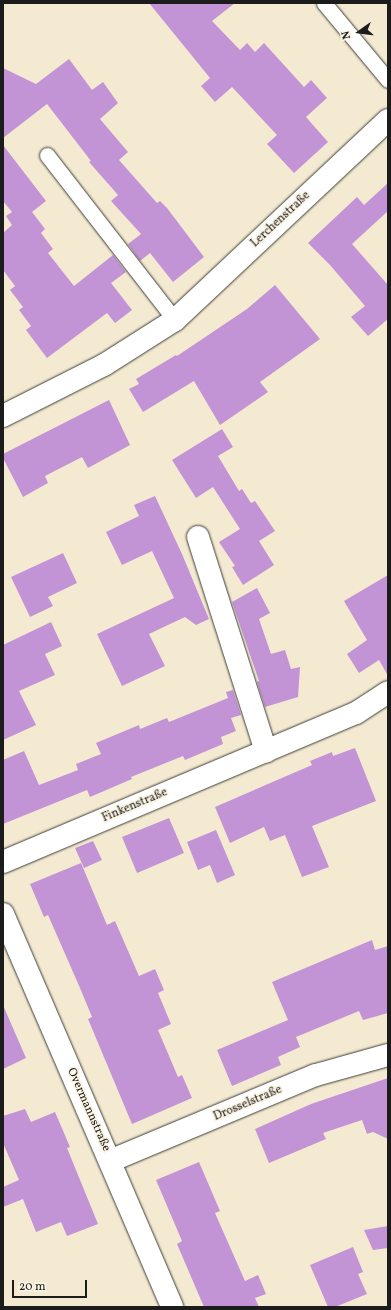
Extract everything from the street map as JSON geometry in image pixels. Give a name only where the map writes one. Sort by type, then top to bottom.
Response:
[{"type":"street","name":"Lerchenstraße","points":[[3,416],[104,365],[175,320],[388,120]]},
{"type":"street","points":[[198,537],[266,751]]},
{"type":"street","name":"Finkenstraße","points":[[3,862],[356,714],[388,692]]},
{"type":"street","name":"Overmannstraße","points":[[3,914],[172,1307]]},
{"type":"street","name":"Drosselstraße","points":[[110,1161],[316,1075],[388,1055]]},
{"type":"lane","points":[[324,3],[388,80]]},
{"type":"lane","points":[[47,155],[175,320]]},
{"type":"building","points":[[149,3],[235,3],[212,21],[240,50],[247,43],[255,52],[264,43],[304,87],[311,80],[327,98],[306,117],[328,142],[294,173],[267,144],[277,135],[232,87],[215,102],[201,86],[210,78]]},
{"type":"building","points":[[69,59],[92,90],[103,82],[118,103],[100,119],[128,152],[119,160],[157,203],[160,201],[167,208],[204,257],[173,282],[150,253],[140,261],[128,244],[141,234],[111,201],[118,195],[89,162],[91,161],[47,104],[3,138],[3,68],[36,84]]},
{"type":"building","points":[[3,145],[46,201],[32,212],[45,229],[41,233],[53,249],[48,253],[74,286],[113,255],[126,272],[111,283],[132,310],[115,323],[107,313],[47,358],[26,330],[31,326],[19,310],[23,307],[10,290],[15,286],[3,270],[3,233],[12,225],[6,216],[12,212],[3,201]]},
{"type":"building","points":[[388,183],[388,211],[352,244],[388,285],[388,319],[368,336],[351,317],[365,306],[330,265],[308,243],[357,197],[364,205]]},
{"type":"building","points":[[275,285],[320,339],[260,382],[268,392],[220,425],[194,381],[143,412],[129,389],[139,384],[136,379],[176,355],[177,356],[247,309]]},
{"type":"building","points":[[109,400],[130,445],[88,468],[82,457],[45,476],[48,483],[23,497],[3,458],[3,454]]},
{"type":"building","points":[[222,429],[233,447],[218,456],[239,491],[242,489],[251,503],[255,501],[275,531],[259,541],[274,565],[243,585],[232,567],[235,566],[219,542],[240,529],[213,487],[196,498],[172,460]]},
{"type":"building","points":[[155,496],[182,554],[209,619],[196,625],[185,617],[149,634],[165,666],[122,686],[97,634],[174,598],[152,551],[122,565],[106,532],[139,516],[134,505]]},
{"type":"building","points":[[63,553],[77,583],[48,597],[53,606],[30,617],[11,577]]},
{"type":"building","points":[[388,575],[388,676],[379,660],[359,673],[347,654],[367,640],[344,601]]},
{"type":"building","points":[[257,588],[270,613],[259,619],[271,654],[285,650],[291,669],[300,667],[298,697],[265,707],[257,682],[259,681],[232,602]]},
{"type":"building","points":[[51,622],[62,646],[45,654],[55,675],[19,691],[36,725],[3,740],[3,645]]},
{"type":"building","points":[[233,690],[241,715],[231,718],[236,731],[221,737],[223,744],[185,760],[183,756],[131,777],[132,779],[90,797],[87,790],[3,824],[3,760],[24,751],[39,785],[78,770],[76,764],[101,754],[96,743],[139,725],[140,729],[167,718],[169,722],[228,698],[226,692]]},
{"type":"building","points":[[355,748],[376,801],[312,826],[329,867],[302,877],[285,835],[270,841],[264,827],[230,843],[215,807],[312,765],[310,761],[332,752],[333,756]]},
{"type":"building","points":[[169,818],[184,853],[137,873],[122,837]]},
{"type":"building","points":[[216,830],[235,875],[217,883],[210,865],[198,870],[187,842]]},
{"type":"building","points":[[93,841],[102,860],[84,868],[75,848]]},
{"type":"building","points":[[81,863],[107,925],[115,921],[139,976],[155,969],[164,990],[158,993],[171,1024],[158,1030],[178,1077],[182,1075],[192,1098],[132,1124],[88,1019],[92,1017],[80,988],[48,915],[44,917],[30,884]]},
{"type":"building","points":[[372,940],[375,950],[388,946],[388,1013],[363,1020],[359,1011],[296,1037],[300,1047],[278,1057],[281,1065],[232,1086],[217,1050],[288,1020],[272,982]]},
{"type":"building","points":[[3,1005],[26,1058],[3,1069]]},
{"type":"building","points":[[388,1078],[388,1139],[373,1132],[367,1134],[362,1120],[323,1133],[326,1139],[269,1163],[255,1129],[311,1104]]},
{"type":"building","points":[[25,1109],[31,1122],[55,1112],[70,1147],[67,1148],[98,1224],[67,1236],[61,1222],[36,1232],[23,1199],[3,1207],[3,1187],[19,1180],[3,1143],[3,1116]]},
{"type":"building","points":[[199,1162],[220,1211],[215,1213],[245,1281],[258,1275],[266,1294],[255,1298],[259,1307],[204,1307],[177,1244],[182,1241],[156,1180]]},
{"type":"building","points":[[388,1226],[388,1248],[373,1250],[364,1230]]},
{"type":"building","points":[[353,1247],[363,1272],[358,1274],[367,1294],[335,1307],[328,1307],[310,1265]]}]
